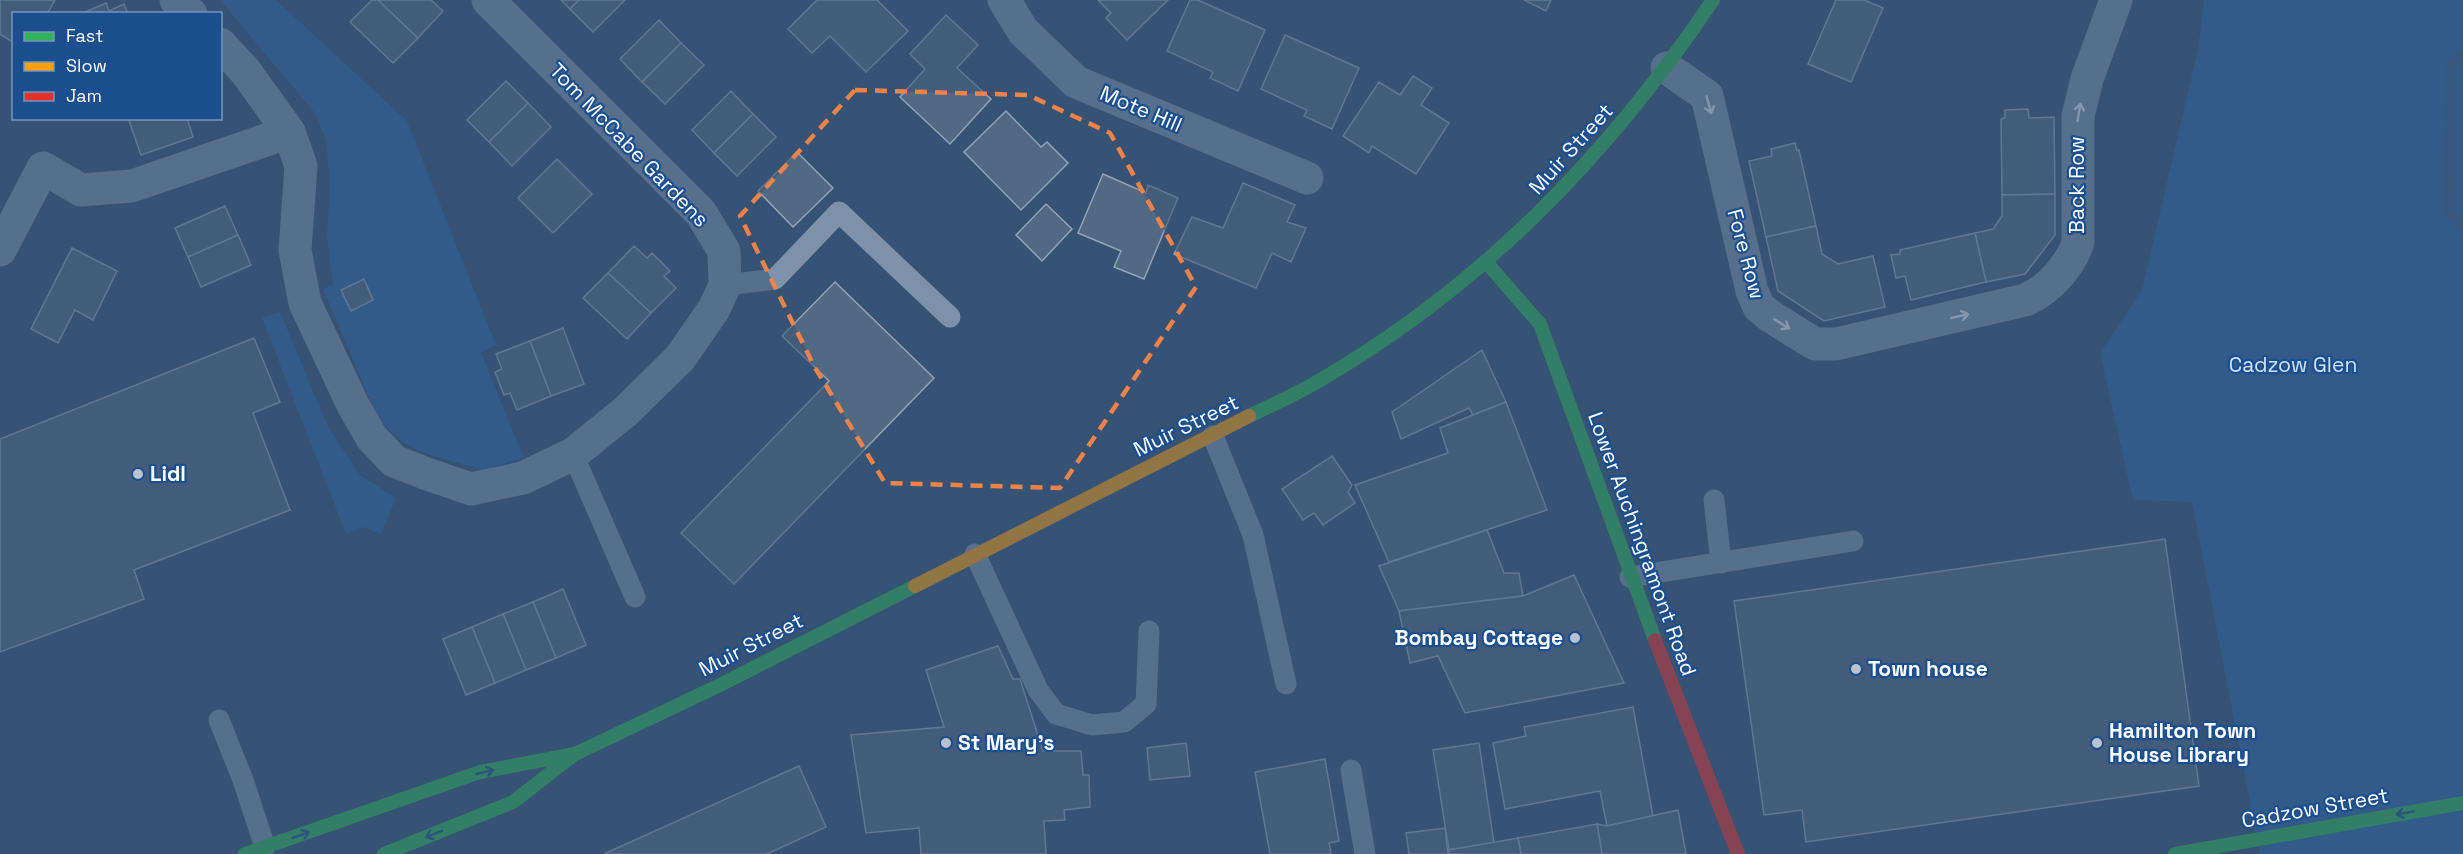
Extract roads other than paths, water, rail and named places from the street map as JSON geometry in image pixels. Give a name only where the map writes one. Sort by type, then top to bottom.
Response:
[{"type":"main road","name":"Muir Street","points":[[384,854],[513,802],[575,754],[720,685],[975,554],[1213,436],[1359,357],[1486,262],[1527,228],[1633,112],[1667,68],[1713,0]]},
{"type":"main road","name":"Lower Auchingramont Road","points":[[1486,262],[1540,324],[1630,577],[1738,854]]},
{"type":"main road","name":"Muir Street","points":[[260,852],[480,772],[575,754]]},
{"type":"main road","name":"Cadzow Street","points":[[2175,854],[2463,803]]},
{"type":"street","points":[[176,0],[189,12]]},
{"type":"street","name":"Tom McCabe Gardens","points":[[222,46],[246,72],[289,132],[301,166],[296,250],[305,303],[353,405],[372,438],[394,461],[471,489],[523,478],[573,454],[626,412],[680,358],[714,309],[725,285],[724,251],[701,213],[488,0]]},
{"type":"street","name":"Mote Hill","points":[[1004,0],[1023,31],[1076,82],[1307,178]]},
{"type":"street","name":"Back Row","points":[[1902,329],[2035,297],[2049,286],[2073,254],[2079,233],[2078,116],[2087,79],[2116,0]]},
{"type":"street","name":"Fore Row","points":[[1667,68],[1707,96],[1752,291],[1759,307],[1809,341],[1821,346],[1902,329]]},
{"type":"street","points":[[0,250],[43,168],[81,190],[132,186],[289,132]]},
{"type":"lane","points":[[725,285],[775,279],[839,212],[950,317]]},
{"type":"lane","points":[[1213,436],[1253,535],[1286,684]]},
{"type":"lane","points":[[573,454],[635,597]]},
{"type":"lane","points":[[1714,500],[1721,562]]},
{"type":"lane","points":[[1630,577],[1853,541]]},
{"type":"lane","points":[[975,554],[1038,690],[1056,714],[1092,725],[1124,722],[1146,704],[1149,632]]},
{"type":"lane","points":[[219,720],[243,780],[260,852]]},
{"type":"lane","points":[[1351,770],[1365,854]]},
{"type":"waterway","points":[[2463,56],[2451,67],[2449,210],[2463,227]]},
{"type":"place","name":"Lidl","points":[[138,474]]},
{"type":"place","name":"Bombay Cottage","points":[[1575,638]]},
{"type":"place","name":"Town house","points":[[1856,669]]},
{"type":"place","name":"St Mary's","points":[[946,743]]},
{"type":"place","name":"Hamilton Town House Library","points":[[2097,743]]},
{"type":"park label","name":"Cadzow Glen","points":[[2293,365]]}]
